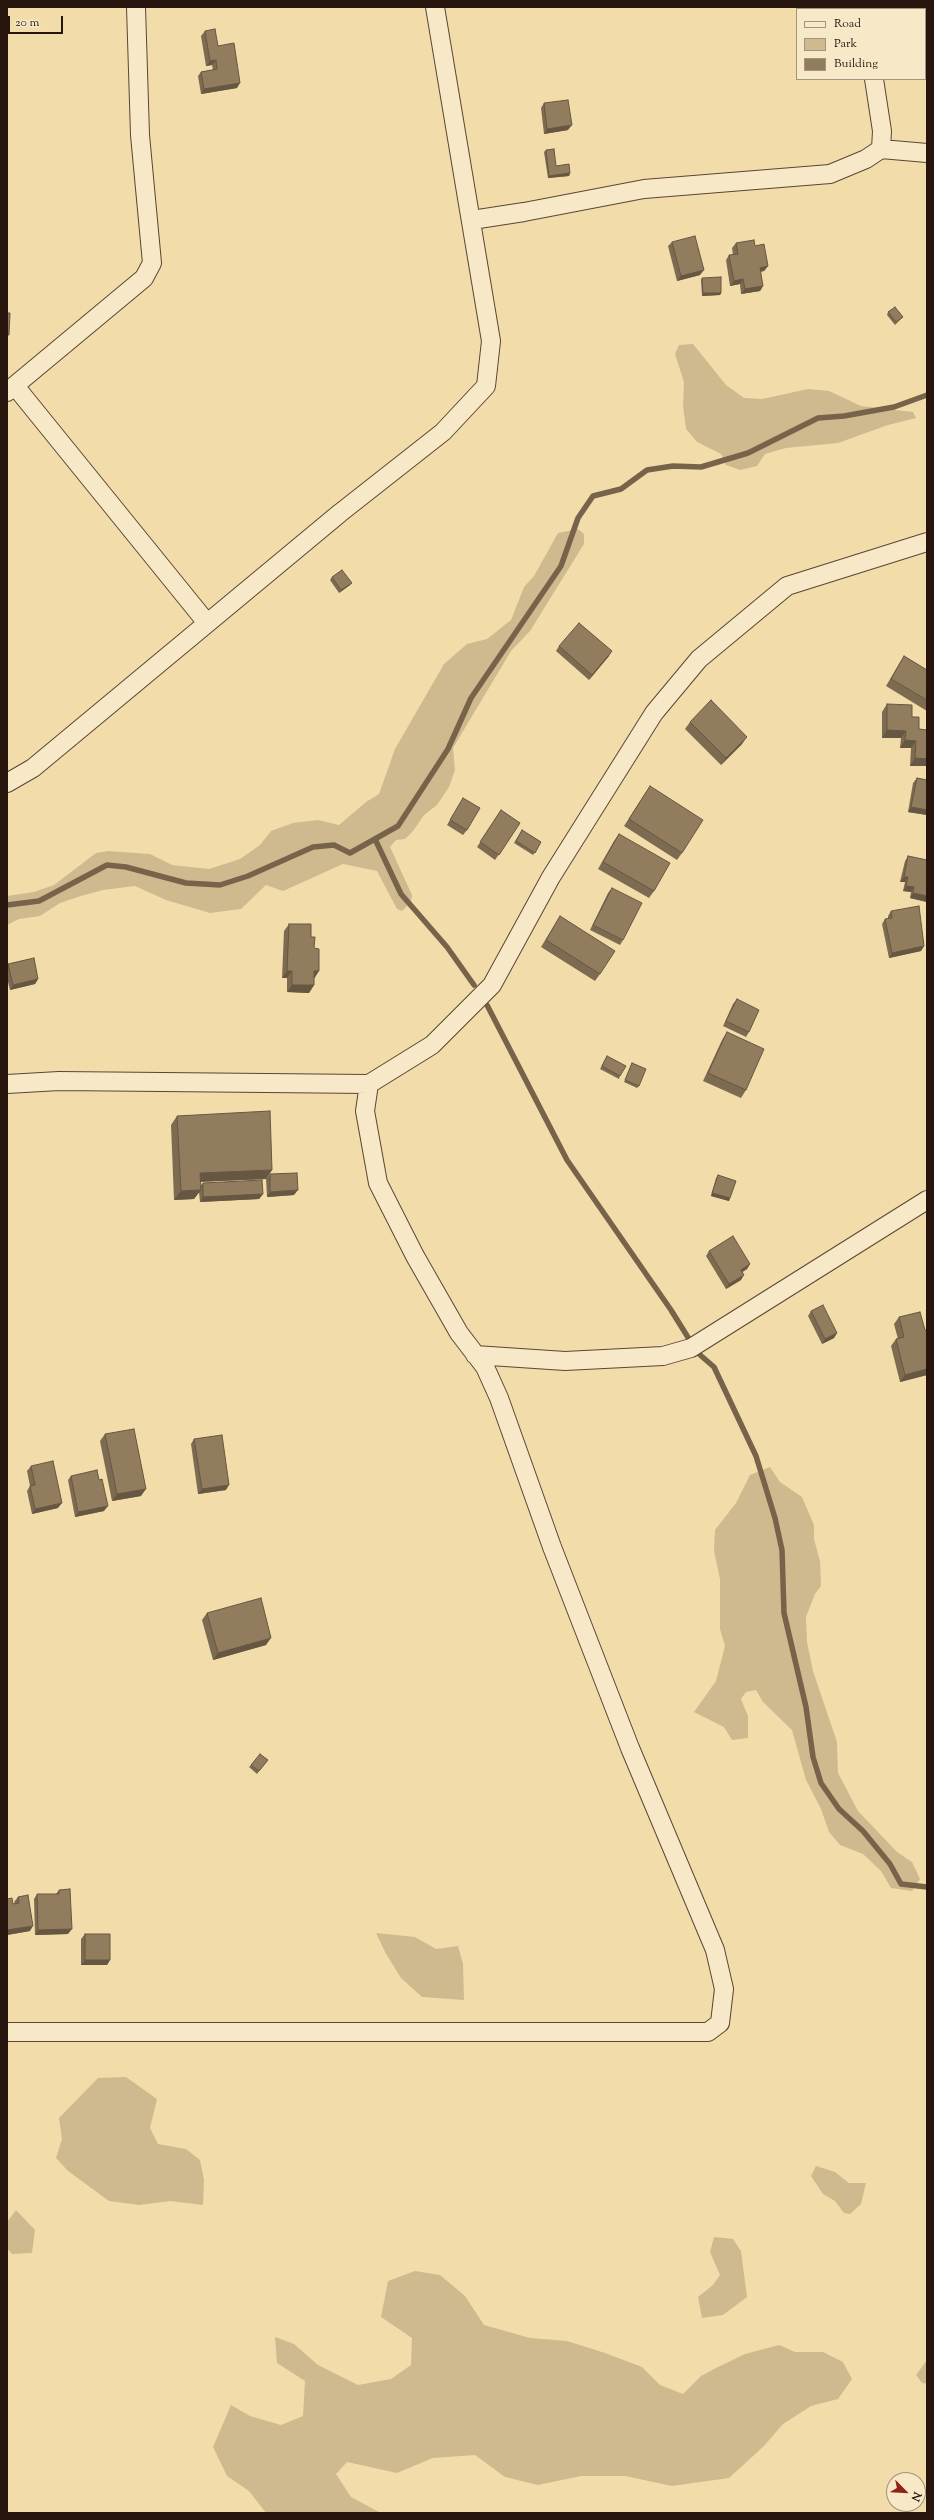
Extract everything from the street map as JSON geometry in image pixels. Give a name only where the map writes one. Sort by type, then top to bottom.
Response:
[{"type":"street","points":[[136,7],[140,135],[152,263],[144,278],[11,389],[207,623]]},
{"type":"street","points":[[7,783],[33,768],[340,513],[443,432],[486,386],[491,341],[472,220],[435,7]]},
{"type":"street","points":[[874,80],[882,131],[881,148]]},
{"type":"street","points":[[472,220],[524,212],[644,189],[830,174],[866,159],[881,148],[927,152]]},
{"type":"street","points":[[7,1084],[59,1082],[369,1084],[432,1046],[492,985],[551,877],[654,713],[699,659],[786,586],[927,542]]},
{"type":"street","points":[[7,2032],[708,2032],[720,2023],[724,1989],[715,1950],[630,1748],[560,1570],[499,1398],[485,1367],[451,1320],[378,1183],[365,1111],[369,1084]]},
{"type":"street","points":[[475,1355],[565,1361],[663,1356],[691,1348],[927,1200]]},
{"type":"green space","points":[[693,344],[726,385],[744,398],[762,399],[808,389],[829,391],[861,406],[913,412],[916,418],[888,425],[838,443],[786,448],[765,454],[757,466],[740,470],[726,465],[721,454],[697,442],[686,429],[683,406],[684,382],[675,354],[679,345]]},
{"type":"green space","points":[[578,529],[584,534],[584,544],[530,631],[511,651],[453,748],[455,770],[449,787],[437,805],[424,815],[413,831],[405,839],[396,840],[390,847],[412,895],[411,902],[402,911],[397,909],[377,871],[343,864],[283,891],[266,885],[241,909],[210,913],[166,900],[135,886],[103,890],[81,896],[60,903],[40,916],[19,919],[7,925],[7,896],[34,892],[54,885],[96,853],[108,851],[150,854],[172,865],[209,869],[240,859],[260,845],[271,831],[293,823],[318,820],[339,825],[366,802],[379,794],[395,749],[444,664],[467,644],[487,639],[511,620],[524,587],[534,576],[558,533]]},
{"type":"green space","points":[[770,1467],[780,1482],[802,1497],[814,1525],[814,1539],[820,1561],[821,1586],[815,1594],[806,1617],[807,1642],[813,1671],[837,1742],[838,1773],[858,1811],[897,1852],[912,1862],[920,1879],[912,1891],[891,1888],[881,1871],[863,1854],[840,1845],[829,1832],[821,1809],[806,1780],[792,1730],[763,1702],[756,1690],[746,1692],[741,1699],[748,1716],[748,1738],[732,1740],[724,1727],[694,1712],[716,1681],[725,1646],[720,1629],[720,1579],[714,1551],[715,1530],[736,1503],[750,1475]]},
{"type":"green space","points":[[376,1933],[415,1937],[436,1949],[458,1946],[463,1964],[464,2000],[422,1997],[401,1978],[385,1952]]},
{"type":"green space","points":[[126,2077],[157,2099],[150,2128],[158,2144],[186,2149],[200,2160],[204,2180],[203,2205],[170,2201],[139,2205],[109,2201],[68,2171],[56,2158],[62,2139],[59,2118],[98,2078]]},
{"type":"green space","points":[[816,2166],[835,2172],[849,2183],[866,2183],[861,2204],[850,2214],[844,2213],[835,2201],[823,2194],[811,2176]]},
{"type":"green space","points":[[16,2210],[35,2230],[32,2253],[12,2254],[7,2248],[7,2222]]},
{"type":"green space","points":[[714,2237],[733,2239],[741,2251],[747,2297],[723,2315],[702,2318],[698,2297],[713,2285],[720,2275],[710,2252]]},
{"type":"green space","points":[[415,2271],[440,2275],[465,2296],[484,2325],[530,2338],[567,2341],[605,2353],[642,2367],[660,2385],[683,2394],[701,2376],[714,2369],[745,2354],[779,2345],[795,2352],[823,2352],[843,2362],[852,2379],[838,2399],[811,2406],[783,2424],[764,2446],[729,2478],[672,2486],[625,2476],[581,2476],[538,2485],[505,2477],[475,2455],[433,2458],[397,2473],[347,2462],[336,2474],[351,2497],[381,2513],[266,2513],[249,2491],[227,2476],[213,2447],[231,2405],[250,2416],[281,2425],[303,2416],[305,2381],[277,2363],[275,2337],[294,2344],[318,2365],[358,2385],[391,2379],[411,2365],[412,2338],[381,2317],[388,2281]]},
{"type":"green space","points":[[927,2360],[927,2384],[922,2383],[916,2375]]},
{"type":"building","points":[[215,29],[218,46],[234,43],[240,83],[204,89],[201,72],[217,69],[216,60],[210,61],[205,31]]},
{"type":"building","points":[[568,100],[572,125],[547,129],[544,103]]},
{"type":"building","points":[[554,149],[556,166],[569,164],[570,173],[549,176],[546,150]]},
{"type":"building","points":[[695,236],[704,270],[681,276],[672,242]]},
{"type":"building","points":[[754,240],[755,246],[764,244],[768,266],[760,268],[763,286],[745,289],[743,279],[734,281],[729,255],[738,254],[736,243]]},
{"type":"building","points":[[721,277],[721,293],[703,293],[702,278]]},
{"type":"building","points":[[895,307],[903,317],[896,322],[888,312]]},
{"type":"building","points":[[7,313],[10,313],[9,335],[7,335]]},
{"type":"building","points":[[342,570],[352,583],[341,590],[332,577]]},
{"type":"building","points":[[579,623],[612,651],[592,675],[559,646]]},
{"type":"building","points":[[904,656],[927,670],[927,700],[891,679]]},
{"type":"building","points":[[711,700],[747,737],[726,758],[690,722]]},
{"type":"building","points":[[887,704],[912,705],[912,717],[919,717],[919,729],[927,730],[927,759],[915,758],[916,741],[905,740],[906,731],[887,730]]},
{"type":"building","points":[[917,778],[927,780],[927,810],[911,807]]},
{"type":"building","points":[[650,786],[703,820],[682,853],[629,819]]},
{"type":"building","points":[[463,798],[480,808],[467,830],[450,820]]},
{"type":"building","points":[[501,810],[520,823],[499,855],[480,842]]},
{"type":"building","points":[[522,830],[541,842],[535,853],[516,841]]},
{"type":"building","points":[[619,834],[670,863],[654,891],[603,862]]},
{"type":"building","points":[[908,856],[927,860],[927,896],[913,893],[914,887],[906,886],[908,877],[904,877]]},
{"type":"building","points":[[612,888],[642,903],[623,940],[593,925]]},
{"type":"building","points":[[919,906],[924,946],[892,953],[885,919],[892,918],[891,911]]},
{"type":"building","points":[[560,916],[615,951],[600,974],[546,940]]},
{"type":"building","points":[[289,924],[311,924],[311,937],[315,937],[314,948],[319,949],[319,971],[314,971],[314,985],[292,985],[292,971],[287,971]]},
{"type":"building","points":[[34,958],[38,979],[13,985],[8,964]]},
{"type":"building","points":[[737,999],[759,1010],[749,1032],[726,1021]]},
{"type":"building","points":[[727,1032],[764,1049],[746,1090],[708,1073]]},
{"type":"building","points":[[607,1056],[626,1066],[620,1076],[602,1066]]},
{"type":"building","points":[[632,1063],[646,1069],[639,1086],[625,1080]]},
{"type":"building","points":[[270,1111],[272,1170],[200,1173],[201,1190],[181,1191],[177,1116]]},
{"type":"building","points":[[297,1173],[298,1190],[270,1192],[270,1174]]},
{"type":"building","points":[[718,1175],[736,1181],[730,1198],[712,1193]]},
{"type":"building","points":[[262,1180],[263,1194],[203,1197],[203,1183]]},
{"type":"building","points":[[733,1236],[750,1264],[741,1270],[744,1275],[729,1284],[709,1251]]},
{"type":"building","points":[[823,1305],[837,1333],[825,1339],[811,1311]]},
{"type":"building","points":[[920,1312],[925,1330],[927,1330],[927,1369],[905,1375],[896,1339],[904,1337],[899,1317]]},
{"type":"building","points":[[134,1429],[146,1489],[117,1494],[105,1434]]},
{"type":"building","points":[[222,1435],[229,1485],[202,1489],[194,1439]]},
{"type":"building","points":[[53,1461],[62,1503],[35,1509],[30,1486],[35,1485],[31,1466]]},
{"type":"building","points":[[97,1470],[99,1480],[102,1479],[108,1506],[78,1512],[71,1476]]},
{"type":"building","points":[[261,1598],[271,1638],[218,1653],[207,1613]]},
{"type":"building","points":[[260,1754],[268,1760],[259,1771],[251,1765]]},
{"type":"building","points":[[70,1889],[72,1929],[38,1930],[37,1894],[59,1894],[59,1890]]},
{"type":"building","points":[[28,1895],[33,1926],[7,1930],[7,1899],[12,1898],[13,1904],[19,1903],[18,1897]]},
{"type":"building","points":[[85,1934],[110,1934],[110,1960],[85,1960]]},
{"type":"waterway","points":[[7,905],[39,901],[107,865],[126,867],[186,883],[220,885],[248,876],[313,847],[334,845],[350,853],[398,826],[448,749],[471,698],[561,566],[578,518],[593,496],[621,489],[647,470],[673,466],[701,467],[748,453],[818,418],[844,416],[894,407],[927,395]]},
{"type":"waterway","points":[[375,839],[401,894],[447,947],[474,985]]},
{"type":"waterway","points":[[487,1005],[567,1160],[671,1310],[689,1339]]},
{"type":"waterway","points":[[699,1354],[714,1367],[756,1456],[775,1518],[782,1550],[784,1613],[806,1707],[813,1757],[821,1783],[839,1809],[863,1831],[890,1864],[901,1884],[927,1887]]}]
